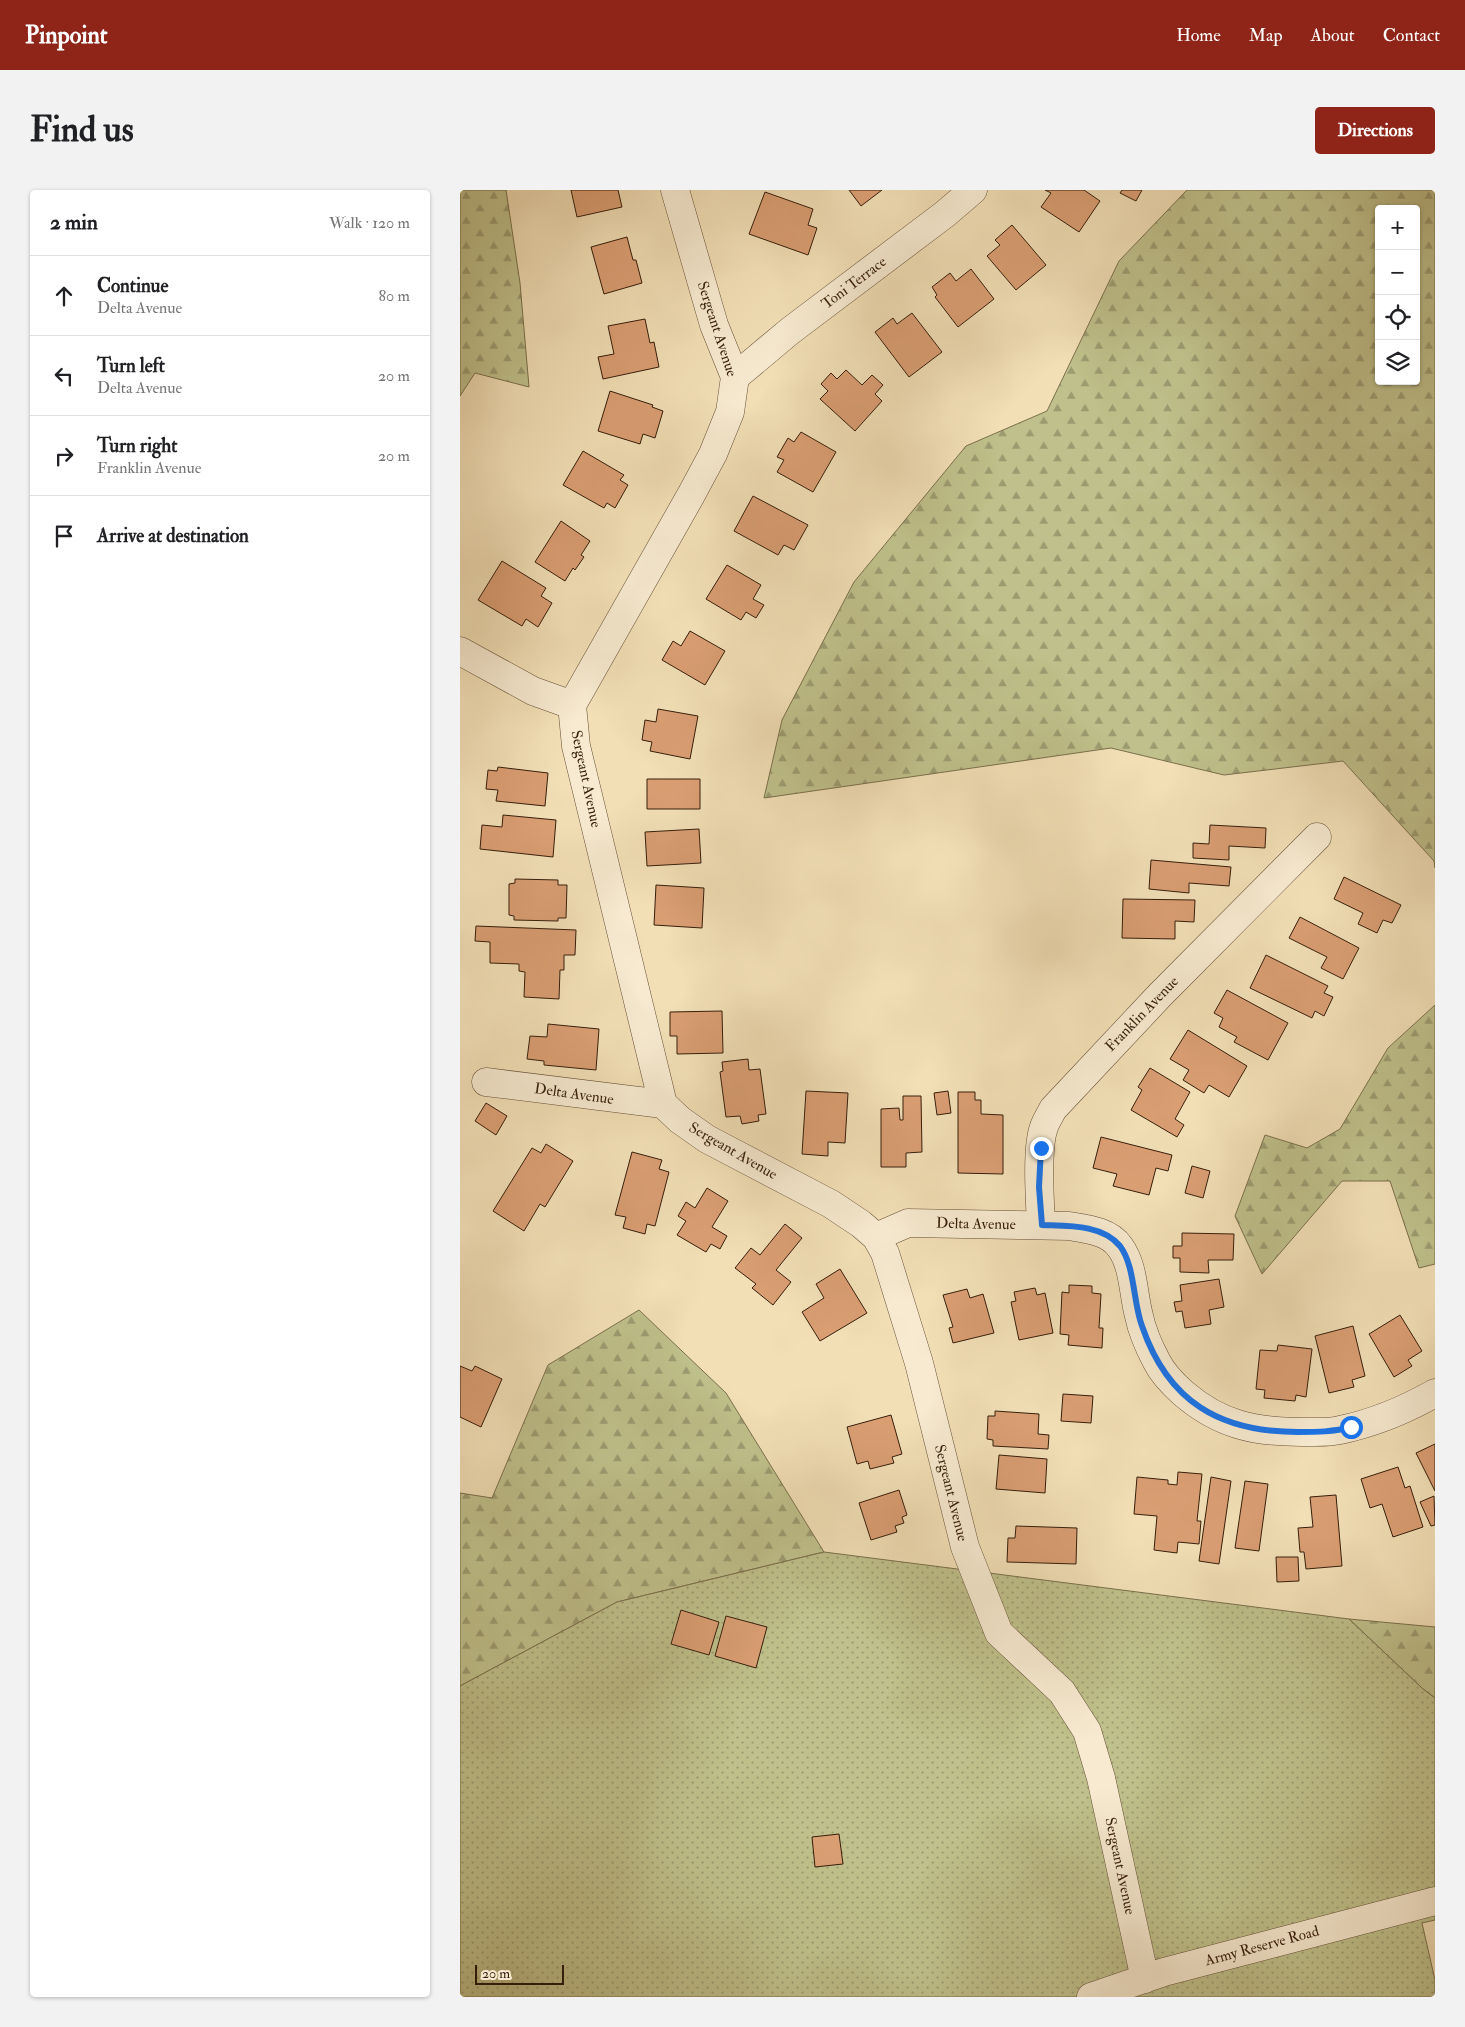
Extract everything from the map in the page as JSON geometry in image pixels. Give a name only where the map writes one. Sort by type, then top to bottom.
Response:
[{"type":"street","name":"Sergeant Avenue","points":[[675,190],[714,325],[735,377],[730,412],[691,496],[572,705],[576,746],[663,1104],[680,1120],[707,1139],[831,1204],[861,1224],[876,1237],[885,1253],[915,1348],[965,1547],[999,1633],[1062,1692],[1087,1731],[1101,1778],[1145,1979]]},
{"type":"street","name":"Toni Terrace","points":[[735,377],[790,331],[945,214],[973,190]]},
{"type":"street","points":[[460,651],[533,691],[572,705]]},
{"type":"street","name":"Franklin Avenue","points":[[1042,1225],[1039,1187],[1041,1148],[1043,1127],[1053,1109],[1148,1008],[1317,837]]},
{"type":"street","name":"Delta Avenue","points":[[486,1082],[663,1104]]},
{"type":"street","name":"Delta Avenue","points":[[876,1237],[908,1223],[1042,1225],[1092,1229],[1110,1238],[1120,1246],[1129,1264],[1142,1326],[1158,1363],[1174,1385],[1197,1406],[1218,1418],[1236,1425],[1258,1430],[1284,1432],[1339,1431],[1394,1414],[1435,1393]]},
{"type":"street","name":"Army Reserve Road","points":[[1091,1997],[1164,1972],[1435,1901]]},
{"type":"green space","points":[[460,190],[506,190],[520,283],[529,387],[475,373],[460,396]]},
{"type":"green space","points":[[1187,190],[1435,190],[1435,868],[1434,861],[1343,761],[1224,775],[1111,748],[764,798],[782,720],[854,582],[966,446],[1047,411],[1119,261]]},
{"type":"green space","points":[[1435,1005],[1435,1264],[1419,1268],[1390,1181],[1342,1181],[1262,1274],[1235,1216],[1265,1135],[1307,1148],[1340,1129],[1388,1048]]},
{"type":"green space","points":[[639,1310],[726,1393],[824,1552],[617,1602],[460,1686],[460,1493],[492,1498],[548,1365]]},
{"type":"green space","points":[[824,1552],[1349,1619],[1435,1698],[1435,1920],[1422,1923],[1435,1980],[1435,1997],[460,1997],[460,1686],[617,1602]]},
{"type":"green space","points":[[1349,1619],[1435,1627],[1435,1698],[1423,1689]]},
{"type":"building","points":[[571,190],[618,190],[622,207],[577,217]]},
{"type":"building","points":[[849,190],[882,190],[861,206]]},
{"type":"building","points":[[1045,190],[1084,190],[1100,201],[1079,232],[1041,207],[1051,193]]},
{"type":"building","points":[[1122,190],[1142,190],[1136,201],[1120,193]]},
{"type":"building","points":[[765,192],[813,209],[808,225],[817,228],[808,255],[749,234]]},
{"type":"building","points":[[1012,225],[1046,265],[1016,290],[987,256],[1000,245],[995,240]]},
{"type":"building","points":[[627,237],[642,283],[604,294],[591,247]]},
{"type":"building","points":[[971,269],[994,299],[958,327],[935,297],[937,295],[932,287],[950,273],[956,281]]},
{"type":"building","points":[[912,313],[942,352],[909,377],[875,332],[893,318],[897,324]]},
{"type":"building","points":[[645,319],[650,343],[654,342],[659,367],[603,379],[598,357],[614,354],[608,326]]},
{"type":"building","points":[[846,370],[862,385],[872,375],[883,385],[875,394],[882,401],[855,431],[820,399],[828,391],[821,384],[831,373],[837,379]]},
{"type":"building","points":[[610,391],[653,405],[652,407],[663,411],[655,438],[643,434],[640,444],[598,431]]},
{"type":"building","points":[[801,432],[836,452],[813,492],[777,472],[784,460],[777,457],[788,438],[794,442]]},
{"type":"building","points":[[583,451],[624,475],[620,480],[628,485],[615,508],[607,503],[604,508],[563,485]]},
{"type":"building","points":[[753,496],[808,525],[794,550],[784,545],[778,555],[734,531]]},
{"type":"building","points":[[561,521],[590,541],[581,555],[584,557],[575,570],[573,568],[565,581],[535,562]]},
{"type":"building","points":[[502,561],[546,588],[541,596],[552,603],[538,627],[526,619],[522,626],[478,600]]},
{"type":"building","points":[[727,565],[761,585],[753,599],[764,605],[756,618],[746,612],[741,620],[706,599]]},
{"type":"building","points":[[690,631],[725,651],[705,685],[662,660],[673,641],[681,646]]},
{"type":"building","points":[[658,709],[698,716],[690,759],[650,751],[652,742],[642,740],[645,720],[656,722]]},
{"type":"building","points":[[498,767],[548,773],[545,806],[496,801],[498,790],[486,789],[488,770],[497,771]]},
{"type":"building","points":[[647,779],[700,779],[700,809],[647,809]]},
{"type":"building","points":[[503,815],[556,820],[553,857],[480,849],[482,825],[502,827]]},
{"type":"building","points":[[1210,825],[1266,828],[1265,848],[1229,846],[1229,860],[1193,858],[1193,843],[1209,844]]},
{"type":"building","points":[[699,829],[701,863],[647,866],[645,832]]},
{"type":"building","points":[[1151,860],[1231,867],[1229,886],[1189,883],[1189,893],[1149,889]]},
{"type":"building","points":[[1344,877],[1401,905],[1392,923],[1383,920],[1377,933],[1358,924],[1363,913],[1334,899]]},
{"type":"building","points":[[515,879],[558,880],[558,885],[567,885],[566,918],[558,918],[558,921],[514,920],[514,916],[509,915],[509,884],[515,883]]},
{"type":"building","points":[[656,885],[704,888],[702,928],[654,925]]},
{"type":"building","points":[[1123,899],[1195,900],[1194,922],[1175,921],[1175,939],[1122,938]]},
{"type":"building","points":[[1300,917],[1359,948],[1343,979],[1321,968],[1327,957],[1289,938]]},
{"type":"building","points":[[476,926],[576,930],[575,955],[564,955],[564,970],[560,970],[559,999],[524,997],[525,972],[519,971],[519,964],[490,963],[490,942],[475,941]]},
{"type":"building","points":[[1266,955],[1328,986],[1324,993],[1333,997],[1324,1016],[1315,1011],[1312,1018],[1250,988]]},
{"type":"building","points":[[1227,990],[1288,1023],[1268,1060],[1234,1042],[1237,1037],[1219,1027],[1223,1018],[1214,1013]]},
{"type":"building","points":[[722,1011],[723,1053],[677,1054],[677,1036],[670,1036],[670,1012]]},
{"type":"building","points":[[548,1024],[599,1029],[596,1070],[544,1065],[544,1061],[527,1059],[530,1036],[547,1037]]},
{"type":"building","points":[[1188,1030],[1247,1066],[1229,1097],[1209,1085],[1204,1093],[1183,1080],[1189,1070],[1170,1059]]},
{"type":"building","points":[[748,1059],[749,1070],[760,1069],[766,1114],[758,1115],[759,1121],[742,1124],[740,1116],[726,1117],[720,1072],[723,1071],[722,1062]]},
{"type":"building","points":[[1150,1068],[1190,1092],[1175,1119],[1184,1125],[1177,1137],[1131,1110],[1142,1090],[1138,1087]]},
{"type":"building","points":[[806,1091],[848,1093],[845,1143],[828,1142],[828,1156],[802,1154]]},
{"type":"building","points":[[948,1091],[951,1113],[937,1115],[934,1093]]},
{"type":"building","points":[[958,1092],[975,1092],[975,1100],[981,1100],[981,1114],[1003,1115],[1003,1174],[958,1173]]},
{"type":"building","points":[[903,1096],[921,1096],[922,1152],[906,1153],[906,1167],[881,1167],[881,1109],[899,1108],[900,1120],[903,1120]]},
{"type":"building","points":[[486,1103],[507,1116],[496,1135],[475,1121]]},
{"type":"building","points":[[1101,1137],[1172,1155],[1168,1171],[1156,1168],[1149,1195],[1113,1186],[1117,1174],[1093,1168]]},
{"type":"building","points":[[546,1144],[573,1161],[545,1207],[540,1204],[524,1231],[493,1211],[532,1148],[541,1153]]},
{"type":"building","points":[[632,1152],[662,1160],[659,1169],[669,1172],[655,1226],[647,1224],[645,1234],[623,1228],[626,1217],[615,1215]]},
{"type":"building","points":[[1192,1166],[1210,1171],[1203,1198],[1185,1193]]},
{"type":"building","points":[[707,1188],[728,1201],[712,1227],[727,1236],[720,1249],[711,1244],[706,1252],[677,1235],[686,1221],[678,1216],[686,1202],[695,1208]]},
{"type":"building","points":[[785,1224],[802,1238],[776,1270],[791,1282],[773,1305],[752,1288],[756,1284],[735,1268],[751,1248],[760,1255]]},
{"type":"building","points":[[1182,1233],[1234,1234],[1233,1260],[1208,1260],[1209,1273],[1180,1272],[1180,1258],[1173,1258],[1173,1246],[1182,1246]]},
{"type":"building","points":[[840,1269],[867,1313],[820,1341],[802,1312],[824,1298],[816,1284]]},
{"type":"building","points":[[1219,1279],[1224,1307],[1209,1310],[1211,1324],[1185,1328],[1182,1311],[1176,1312],[1174,1302],[1182,1301],[1180,1285]]},
{"type":"building","points":[[1069,1285],[1092,1286],[1092,1293],[1101,1294],[1099,1328],[1103,1328],[1102,1348],[1068,1345],[1069,1335],[1060,1334],[1062,1292],[1069,1293]]},
{"type":"building","points":[[1035,1288],[1037,1295],[1045,1293],[1053,1333],[1019,1340],[1011,1302],[1016,1301],[1014,1292]]},
{"type":"building","points":[[967,1289],[970,1298],[983,1294],[994,1333],[953,1343],[949,1328],[953,1327],[943,1295]]},
{"type":"building","points":[[1400,1315],[1422,1351],[1408,1360],[1412,1366],[1394,1377],[1369,1334]]},
{"type":"building","points":[[1353,1326],[1365,1376],[1352,1380],[1354,1387],[1329,1393],[1315,1336]]},
{"type":"building","points":[[1278,1345],[1312,1349],[1306,1397],[1296,1395],[1295,1401],[1264,1398],[1265,1390],[1256,1389],[1260,1350],[1277,1351]]},
{"type":"building","points":[[460,1366],[472,1371],[475,1366],[502,1379],[481,1427],[460,1417]]},
{"type":"building","points":[[1063,1394],[1093,1396],[1091,1423],[1061,1421]]},
{"type":"building","points":[[995,1411],[1039,1414],[1038,1434],[1049,1435],[1048,1449],[993,1446],[993,1440],[987,1439],[988,1416],[995,1416]]},
{"type":"building","points":[[891,1415],[902,1454],[892,1457],[894,1463],[870,1469],[868,1461],[857,1464],[847,1427]]},
{"type":"building","points":[[1435,1444],[1435,1491],[1416,1453]]},
{"type":"building","points":[[999,1455],[1047,1459],[1045,1493],[996,1489]]},
{"type":"building","points":[[1398,1467],[1405,1488],[1410,1486],[1423,1527],[1393,1537],[1382,1504],[1370,1508],[1361,1479]]},
{"type":"building","points":[[1178,1472],[1202,1474],[1197,1521],[1201,1521],[1199,1544],[1178,1542],[1177,1553],[1154,1550],[1157,1516],[1134,1514],[1137,1477],[1168,1480],[1168,1484],[1177,1485]]},
{"type":"building","points":[[1211,1477],[1231,1481],[1219,1564],[1199,1561]]},
{"type":"building","points":[[1245,1481],[1268,1484],[1259,1551],[1235,1548]]},
{"type":"building","points":[[899,1490],[907,1515],[902,1517],[904,1523],[895,1526],[897,1532],[871,1540],[859,1503]]},
{"type":"building","points":[[1336,1495],[1342,1566],[1306,1569],[1304,1552],[1300,1552],[1298,1528],[1313,1527],[1310,1497]]},
{"type":"building","points":[[1434,1496],[1435,1525],[1431,1526],[1420,1502]]},
{"type":"building","points":[[1016,1526],[1077,1528],[1076,1564],[1007,1562],[1008,1538],[1015,1538]]},
{"type":"building","points":[[1276,1557],[1298,1557],[1299,1581],[1277,1582]]},
{"type":"building","points":[[681,1610],[719,1622],[709,1655],[671,1644]]},
{"type":"building","points":[[726,1616],[767,1627],[756,1668],[715,1656]]},
{"type":"building","points":[[839,1834],[843,1864],[815,1867],[812,1837]]},
{"type":"route","points":[[1041,1148],[1039,1187],[1042,1225],[1092,1229],[1110,1238],[1120,1246],[1129,1264],[1139,1318],[1158,1363],[1174,1385],[1197,1406],[1218,1418],[1236,1425],[1258,1430],[1312,1432],[1339,1431],[1351,1427]]}]
